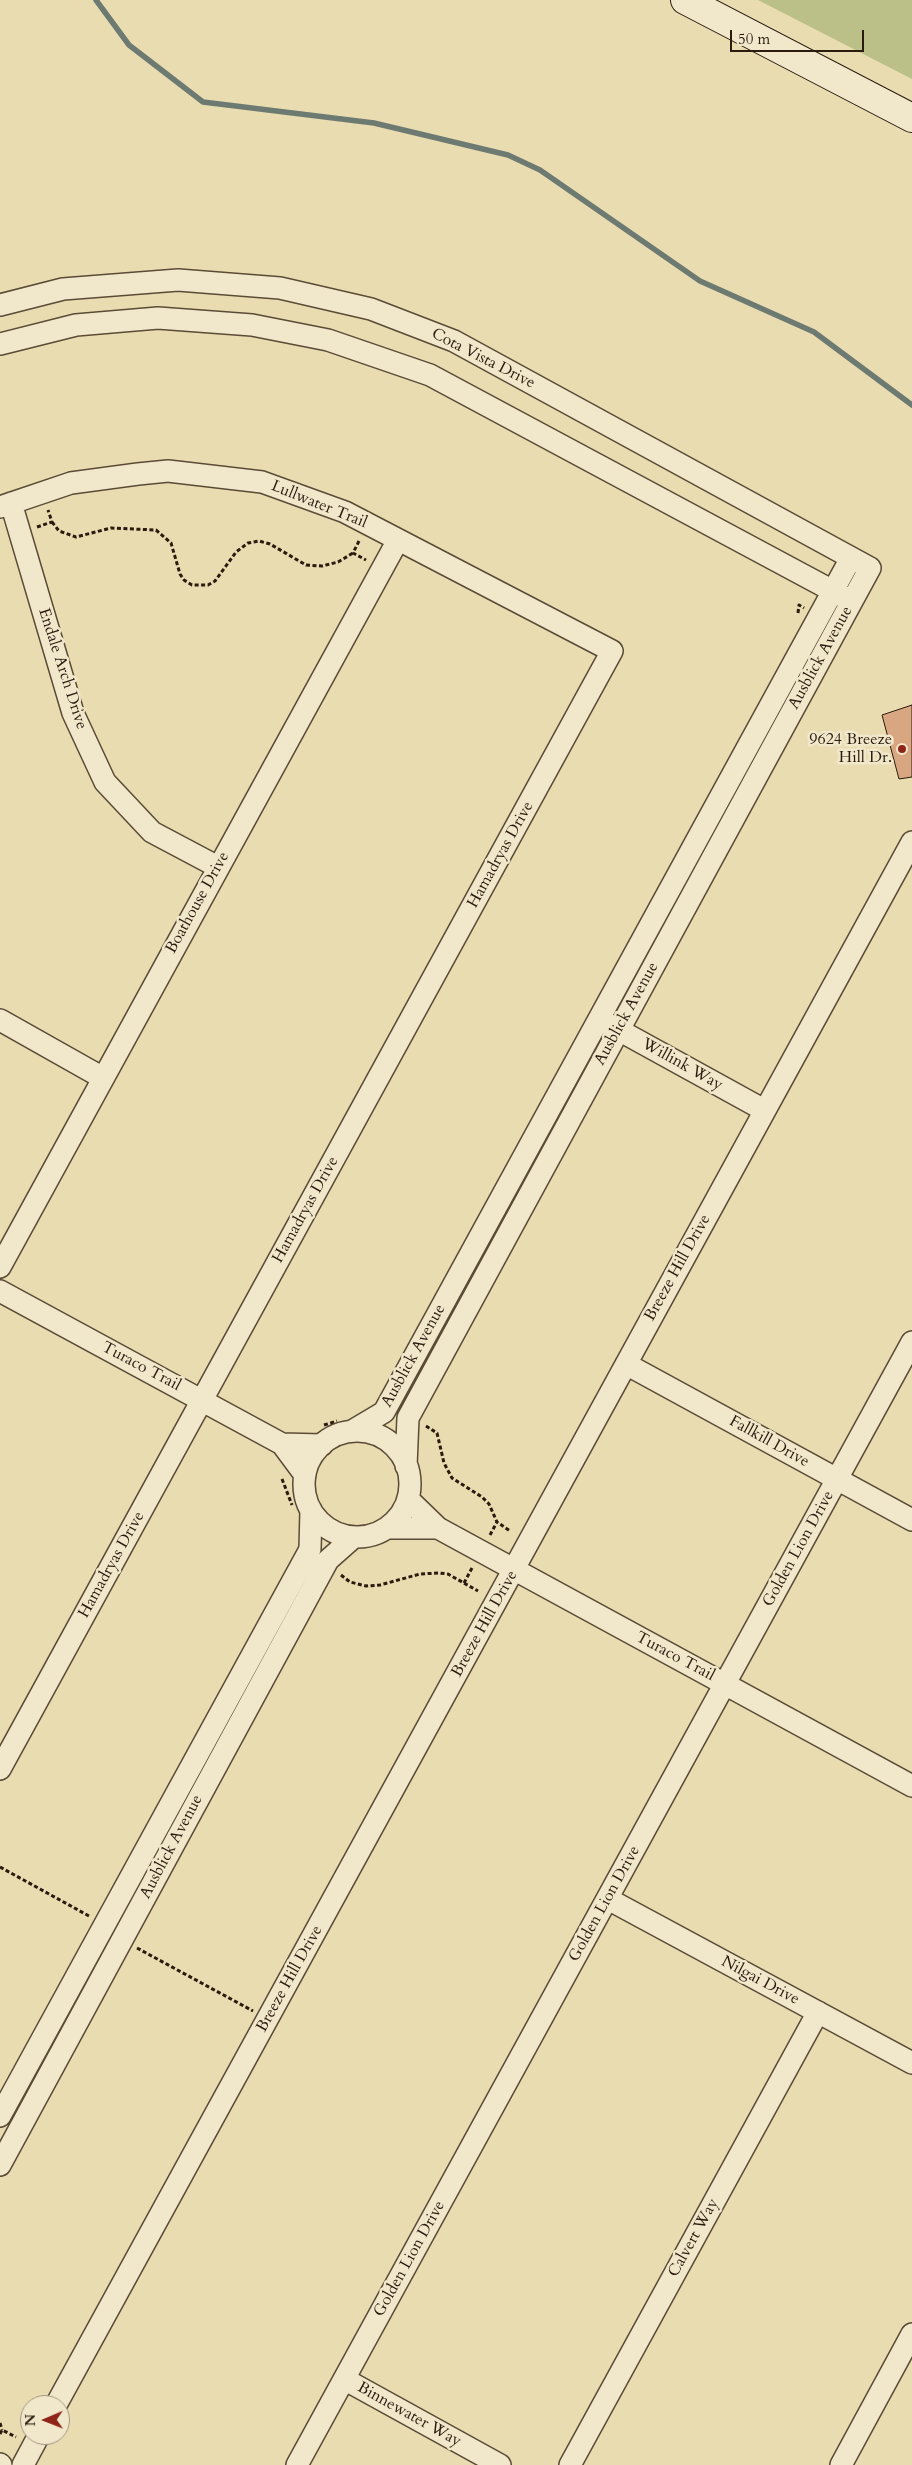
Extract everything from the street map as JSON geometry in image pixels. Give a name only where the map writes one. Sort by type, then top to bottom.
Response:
[{"type":"main road","points":[[685,0],[912,118]]},
{"type":"street","name":"Cota Vista Drive","points":[[0,306],[63,289],[178,280],[280,288],[371,309],[454,341],[870,568]]},
{"type":"street","points":[[0,344],[76,325],[158,318],[252,325],[328,340],[430,375],[852,601]]},
{"type":"street","name":"Lullwater Trail","points":[[6,505],[71,483],[168,471],[262,482],[346,512],[612,651]]},
{"type":"street","name":"Endale Arch Drive","points":[[6,505],[73,712],[105,782],[152,832],[218,867]]},
{"type":"street","name":"Boathouse Drive","points":[[0,1267],[398,540]]},
{"type":"street","name":"Ausblick Avenue","points":[[352,1431],[384,1412],[851,558]]},
{"type":"street","name":"Ausblick Avenue","points":[[406,1466],[408,1418],[870,568]]},
{"type":"street","name":"Hamadryas Drive","points":[[0,1768],[612,651]]},
{"type":"street","name":"Breeze Hill Drive","points":[[61,2395],[912,842]]},
{"type":"street","name":"Willink Way","points":[[599,1019],[764,1110]]},
{"type":"street","points":[[0,1020],[103,1078]]},
{"type":"street","name":"Turaco Trail","points":[[0,1291],[282,1444],[305,1475]]},
{"type":"street","name":"Golden Lion Drive","points":[[297,2465],[912,1342]]},
{"type":"street","name":"Fallkill Drive","points":[[626,1364],[912,1520]]},
{"type":"street","points":[[352,1431],[370,1432],[385,1439],[398,1451],[406,1466],[410,1482],[408,1499],[400,1515],[388,1528],[372,1535],[354,1538],[337,1533],[322,1524],[310,1510],[305,1493],[305,1475],[311,1458],[322,1445],[336,1436],[352,1431]]},
{"type":"street","name":"Turaco Trail","points":[[282,1444],[322,1445]]},
{"type":"street","name":"Turaco Trail","points":[[408,1499],[438,1528],[912,1786]]},
{"type":"street","name":"Ausblick Avenue","points":[[0,2116],[308,1553],[310,1549],[310,1510]]},
{"type":"street","name":"Turaco Trail","points":[[388,1528],[438,1528]]},
{"type":"street","name":"Ausblick Avenue","points":[[0,2165],[328,1560],[354,1538]]},
{"type":"street","name":"Nilgai Drive","points":[[608,1898],[912,2063]]},
{"type":"street","name":"Calvert Way","points":[[570,2465],[818,2012]]},
{"type":"street","points":[[841,2465],[912,2334]]},
{"type":"street","name":"Binnewater Way","points":[[344,2379],[500,2465]]},
{"type":"street","points":[[23,2465],[34,2445]]},
{"type":"path","points":[[47,504],[52,522],[59,531],[76,536],[111,528],[156,530],[171,543],[180,574],[184,580],[192,585],[208,585],[215,581],[236,552],[248,543],[259,541],[270,544],[296,561],[306,565],[322,566],[338,562],[353,553],[360,539]]},
{"type":"path","points":[[31,529],[52,522]]},
{"type":"path","points":[[353,553],[366,560]]},
{"type":"path","points":[[422,1425],[437,1433],[444,1463],[452,1478],[482,1496],[489,1504],[497,1522],[510,1531]]},
{"type":"path","points":[[489,1538],[497,1522]]},
{"type":"path","points":[[464,1583],[472,1568]]},
{"type":"path","points":[[340,1574],[350,1582],[366,1586],[380,1585],[420,1574],[448,1574],[478,1591]]},
{"type":"path","points":[[0,1866],[94,1918]]},
{"type":"path","points":[[134,1947],[253,2011]]},
{"type":"path","points":[[0,2423],[1,2432],[16,2437]]},
{"type":"green space","points":[[758,0],[912,0],[912,79]]},
{"type":"building","name":"9624 Breeze Hill Dr.","points":[[912,705],[912,777],[899,779],[882,715]]},
{"type":"waterway","points":[[96,0],[129,45],[203,102],[374,123],[508,155],[540,170],[700,281],[814,332],[912,405]]},
{"type":"place","name":"9624 Breeze Hill Dr.","points":[[902,749]]}]
